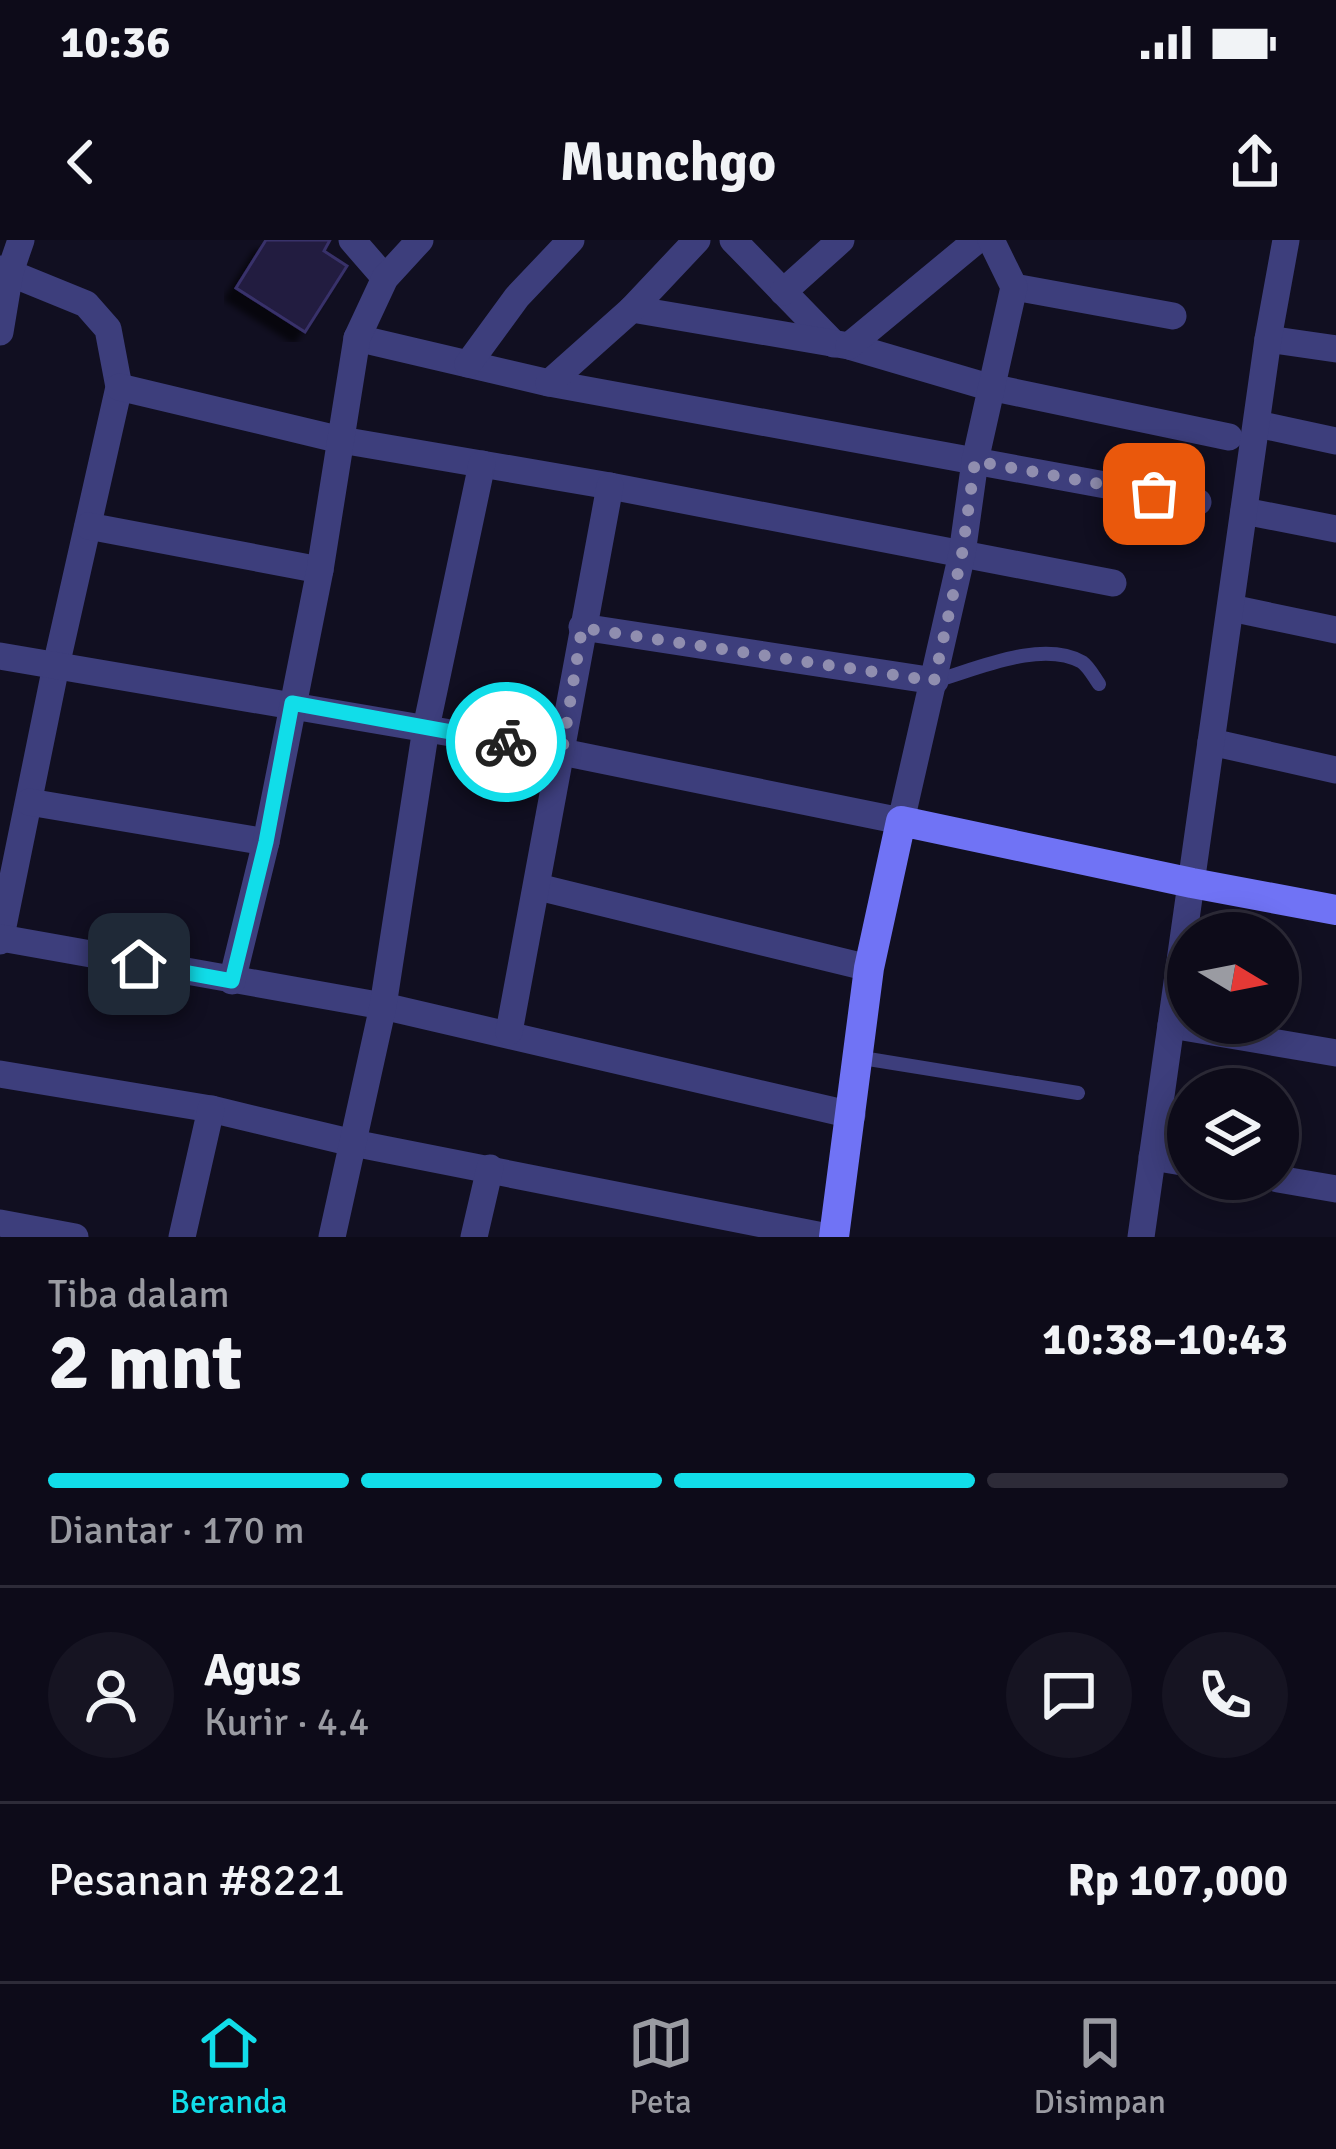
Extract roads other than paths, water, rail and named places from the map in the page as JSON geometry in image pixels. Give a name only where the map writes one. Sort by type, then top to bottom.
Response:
[{"type":"street","points":[[0,332],[5,271],[20,240]]},
{"type":"street","points":[[352,240],[385,278]]},
{"type":"street","points":[[232,981],[266,842],[320,570],[357,338],[385,278],[421,240]]},
{"type":"street","points":[[468,364],[517,297],[571,240]]},
{"type":"street","points":[[549,383],[632,309],[698,240]]},
{"type":"street","points":[[733,240],[841,345]]},
{"type":"street","points":[[783,292],[841,240]]},
{"type":"street","points":[[1188,912],[1286,240]]},
{"type":"street","points":[[0,1074],[211,1109],[353,1144],[831,1237],[852,1115],[869,968],[962,554],[975,461],[1014,287],[991,241],[841,345]]},
{"type":"street","points":[[5,271],[86,304],[108,329],[119,387],[0,940],[382,1006],[852,1115]]},
{"type":"street","points":[[1014,287],[1173,316]]},
{"type":"street","points":[[632,309],[841,345],[995,386],[1229,437]]},
{"type":"street","points":[[357,338],[549,383],[1198,502]]},
{"type":"street","points":[[1268,339],[1336,349]]},
{"type":"street","points":[[119,387],[341,440],[610,486],[1112,583]]},
{"type":"street","points":[[1257,424],[1336,441]]},
{"type":"street","points":[[332,1237],[382,1006],[426,728],[482,464]]},
{"type":"street","points":[[509,1033],[610,486]]},
{"type":"street","points":[[1244,511],[1336,529]]},
{"type":"street","points":[[88,526],[320,570]]},
{"type":"street","points":[[1231,608],[1336,629]]},
{"type":"street","points":[[582,628],[934,681]]},
{"type":"street","points":[[0,656],[562,752],[1336,910]]},
{"type":"street","points":[[1211,742],[1336,770]]},
{"type":"street","points":[[28,802],[266,842]]},
{"type":"street","points":[[538,887],[869,968]]},
{"type":"street","points":[[1141,1237],[1168,1044]]},
{"type":"street","points":[[1283,1044],[1336,1053]]},
{"type":"street","points":[[182,1237],[211,1109]]},
{"type":"street","points":[[1152,1157],[1167,1160]]},
{"type":"street","points":[[474,1237],[490,1168]]},
{"type":"street","points":[[1299,1183],[1336,1189]]},
{"type":"street","points":[[0,1223],[75,1237]]},
{"type":"lane","points":[[934,681],[1032,655],[1062,655],[1085,664],[1100,684]]},
{"type":"lane","points":[[856,1057],[1078,1093]]}]
